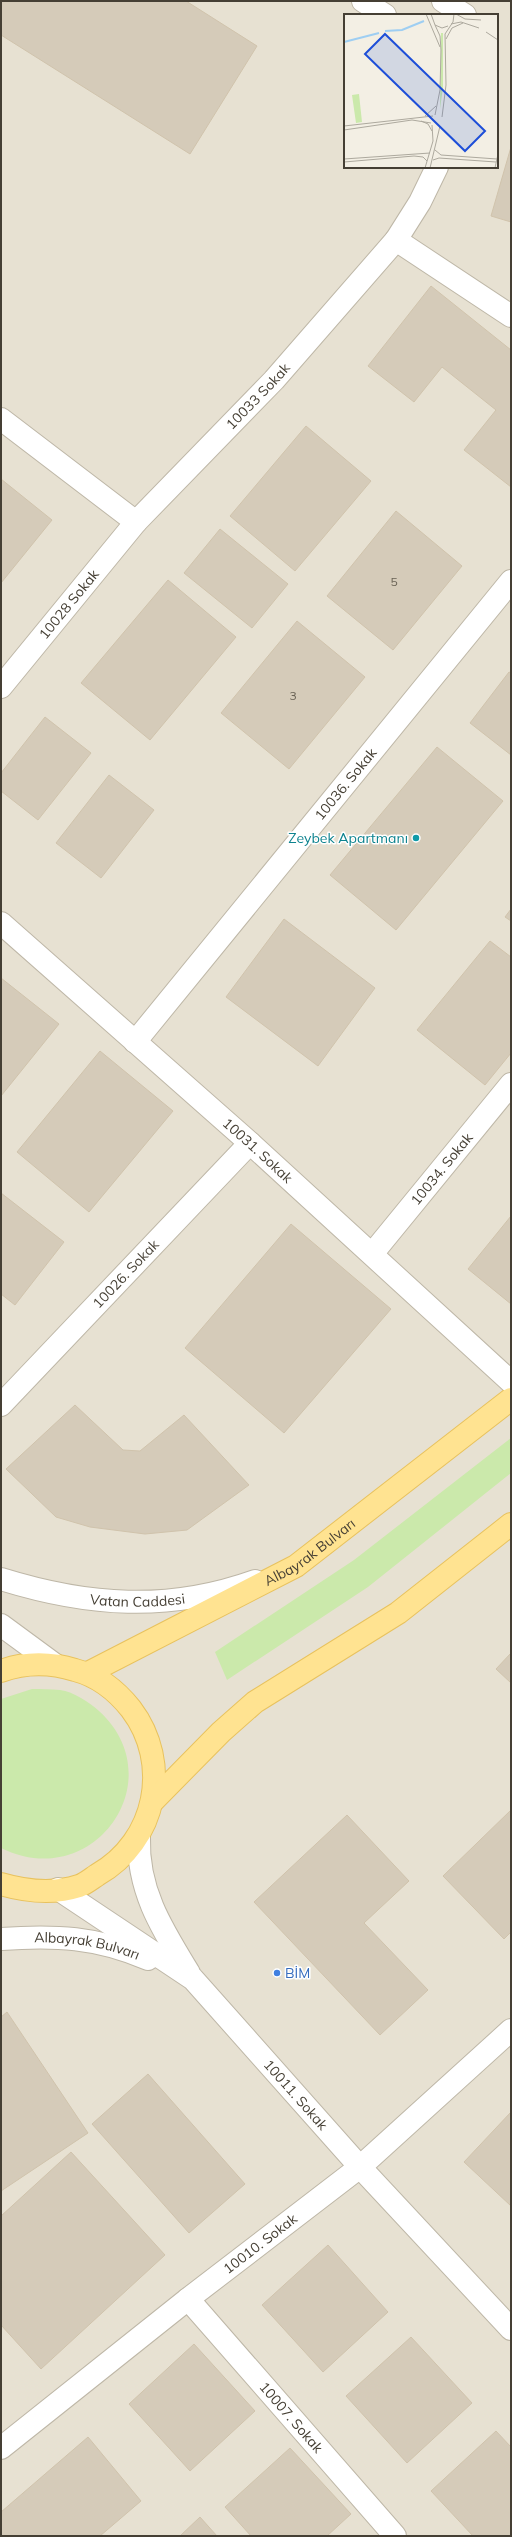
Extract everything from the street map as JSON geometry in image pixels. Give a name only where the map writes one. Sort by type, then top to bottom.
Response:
[{"type":"main road","name":"Albayrak Bulvarı","points":[[88,1673],[296,1566],[511,1399]]},
{"type":"main road","points":[[153,1801],[221,1732],[255,1702],[398,1613],[511,1524]]},
{"type":"main road","points":[[1,1671],[18,1665],[54,1664],[88,1673],[119,1693],[142,1724],[154,1762],[153,1801],[139,1837],[113,1866],[79,1886],[40,1891],[1,1885]]},
{"type":"street","points":[[363,1],[384,14]]},
{"type":"street","points":[[443,1],[463,14]]},
{"type":"street","points":[[470,14],[475,1]]},
{"type":"street","name":"10033 Sokak","points":[[136,522],[274,380],[396,240],[420,202],[437,168]]},
{"type":"street","points":[[396,240],[511,316]]},
{"type":"street","points":[[1,419],[136,522]]},
{"type":"street","name":"10028 Sokak","points":[[1,687],[136,522]]},
{"type":"street","name":"10036. Sokak","points":[[135,1042],[511,581]]},
{"type":"street","name":"10031. Sokak","points":[[1,923],[250,1143],[511,1382]]},
{"type":"street","name":"10034. Sokak","points":[[372,1254],[511,1084]]},
{"type":"street","name":"10026. Sokak","points":[[1,1405],[250,1143]]},
{"type":"street","name":"Vatan Caddesi","points":[[1,1579],[41,1591],[103,1602],[152,1603],[195,1598],[246,1584],[296,1566]]},
{"type":"street","points":[[1,1625],[54,1664]]},
{"type":"street","points":[[139,1837],[138,1860],[151,1906],[161,1927],[193,1979]]},
{"type":"street","name":"10011. Sokak","points":[[58,1888],[193,1979],[360,2167],[511,2328]]},
{"type":"street","name":"Albayrak Bulvarı","points":[[1,1939],[61,1936],[89,1940],[140,1956],[193,1979]]},
{"type":"street","name":"10010. Sokak","points":[[1,2448],[188,2299],[360,2167],[511,2030]]},
{"type":"street","name":"10007. Sokak","points":[[188,2299],[394,2536]]},
{"type":"shaded area","points":[[1,1],[511,1],[511,2536],[1,2536]]},
{"type":"green space","points":[[511,1438],[511,1473],[368,1587],[227,1680],[215,1652],[354,1560]]},
{"type":"green space","points":[[32,1689],[53,1689],[65,1691],[81,1698],[99,1711],[120,1738],[128,1768],[125,1796],[113,1822],[93,1843],[66,1856],[35,1858],[1,1848],[1,1699]]},
{"type":"building","points":[[1,1],[186,1],[257,46],[190,154],[1,35]]},
{"type":"building","points":[[511,147],[511,222],[491,216]]},
{"type":"building","points":[[431,286],[511,350],[511,487],[464,450],[496,410],[442,367],[414,402],[368,366]]},
{"type":"building","points":[[306,426],[371,481],[295,571],[230,516]]},
{"type":"building","points":[[1,479],[52,520],[1,583]]},
{"type":"building","points":[[396,511],[462,566],[393,650],[327,596]]},
{"type":"building","points":[[220,529],[288,584],[252,628],[184,573]]},
{"type":"building","points":[[168,580],[236,637],[150,740],[81,683]]},
{"type":"building","points":[[297,621],[365,677],[289,769],[221,713]]},
{"type":"building","points":[[509,672],[511,673],[511,755],[470,723]]},
{"type":"building","points":[[45,717],[91,753],[38,820],[1,791],[1,773]]},
{"type":"building","name":"Zeybek Apartmanı","points":[[437,747],[503,801],[396,930],[330,875]]},
{"type":"building","points":[[109,775],[154,810],[101,878],[56,843]]},
{"type":"building","points":[[511,909],[511,921],[505,917]]},
{"type":"building","points":[[284,919],[375,988],[318,1066],[226,997]]},
{"type":"building","points":[[490,941],[511,957],[511,1053],[485,1085],[417,1030]]},
{"type":"building","points":[[1,978],[59,1024],[1,1096]]},
{"type":"building","points":[[100,1051],[173,1111],[89,1212],[17,1152]]},
{"type":"building","points":[[1,1193],[64,1242],[15,1305],[1,1294]]},
{"type":"building","points":[[511,1216],[511,1304],[468,1269]]},
{"type":"building","points":[[291,1224],[391,1309],[284,1433],[185,1348]]},
{"type":"building","points":[[75,1405],[123,1450],[140,1451],[184,1415],[249,1485],[187,1530],[145,1534],[90,1527],[56,1517],[6,1469]]},
{"type":"building","points":[[511,1653],[511,1683],[496,1669]]},
{"type":"building","points":[[511,1810],[511,1932],[504,1939],[443,1876]]},
{"type":"building","points":[[347,1815],[409,1881],[364,1923],[428,1990],[380,2035],[254,1902]]},
{"type":"building","points":[[7,2012],[88,2133],[1,2191],[1,2017]]},
{"type":"building","points":[[148,2074],[245,2184],[189,2233],[92,2124]]},
{"type":"building","points":[[511,2112],[511,2206],[464,2162]]},
{"type":"building","points":[[71,2152],[165,2255],[41,2369],[1,2325],[1,2216]]},
{"type":"building","points":[[328,2245],[388,2312],[323,2372],[262,2305]]},
{"type":"building","points":[[411,2337],[472,2403],[407,2463],[346,2396]]},
{"type":"building","points":[[194,2344],[255,2411],[190,2471],[129,2404]]},
{"type":"building","points":[[496,2431],[511,2447],[511,2536],[473,2536],[431,2491]]},
{"type":"building","points":[[88,2437],[141,2501],[100,2536],[1,2536],[1,2512]]},
{"type":"building","points":[[290,2448],[351,2514],[327,2536],[251,2536],[225,2507]]},
{"type":"building","points":[[200,2517],[217,2536],[180,2536]]},
{"type":"place","name":"Zeybek Apartmanı","points":[[416,838]]},
{"type":"place","name":"BİM","points":[[277,1973]]}]
